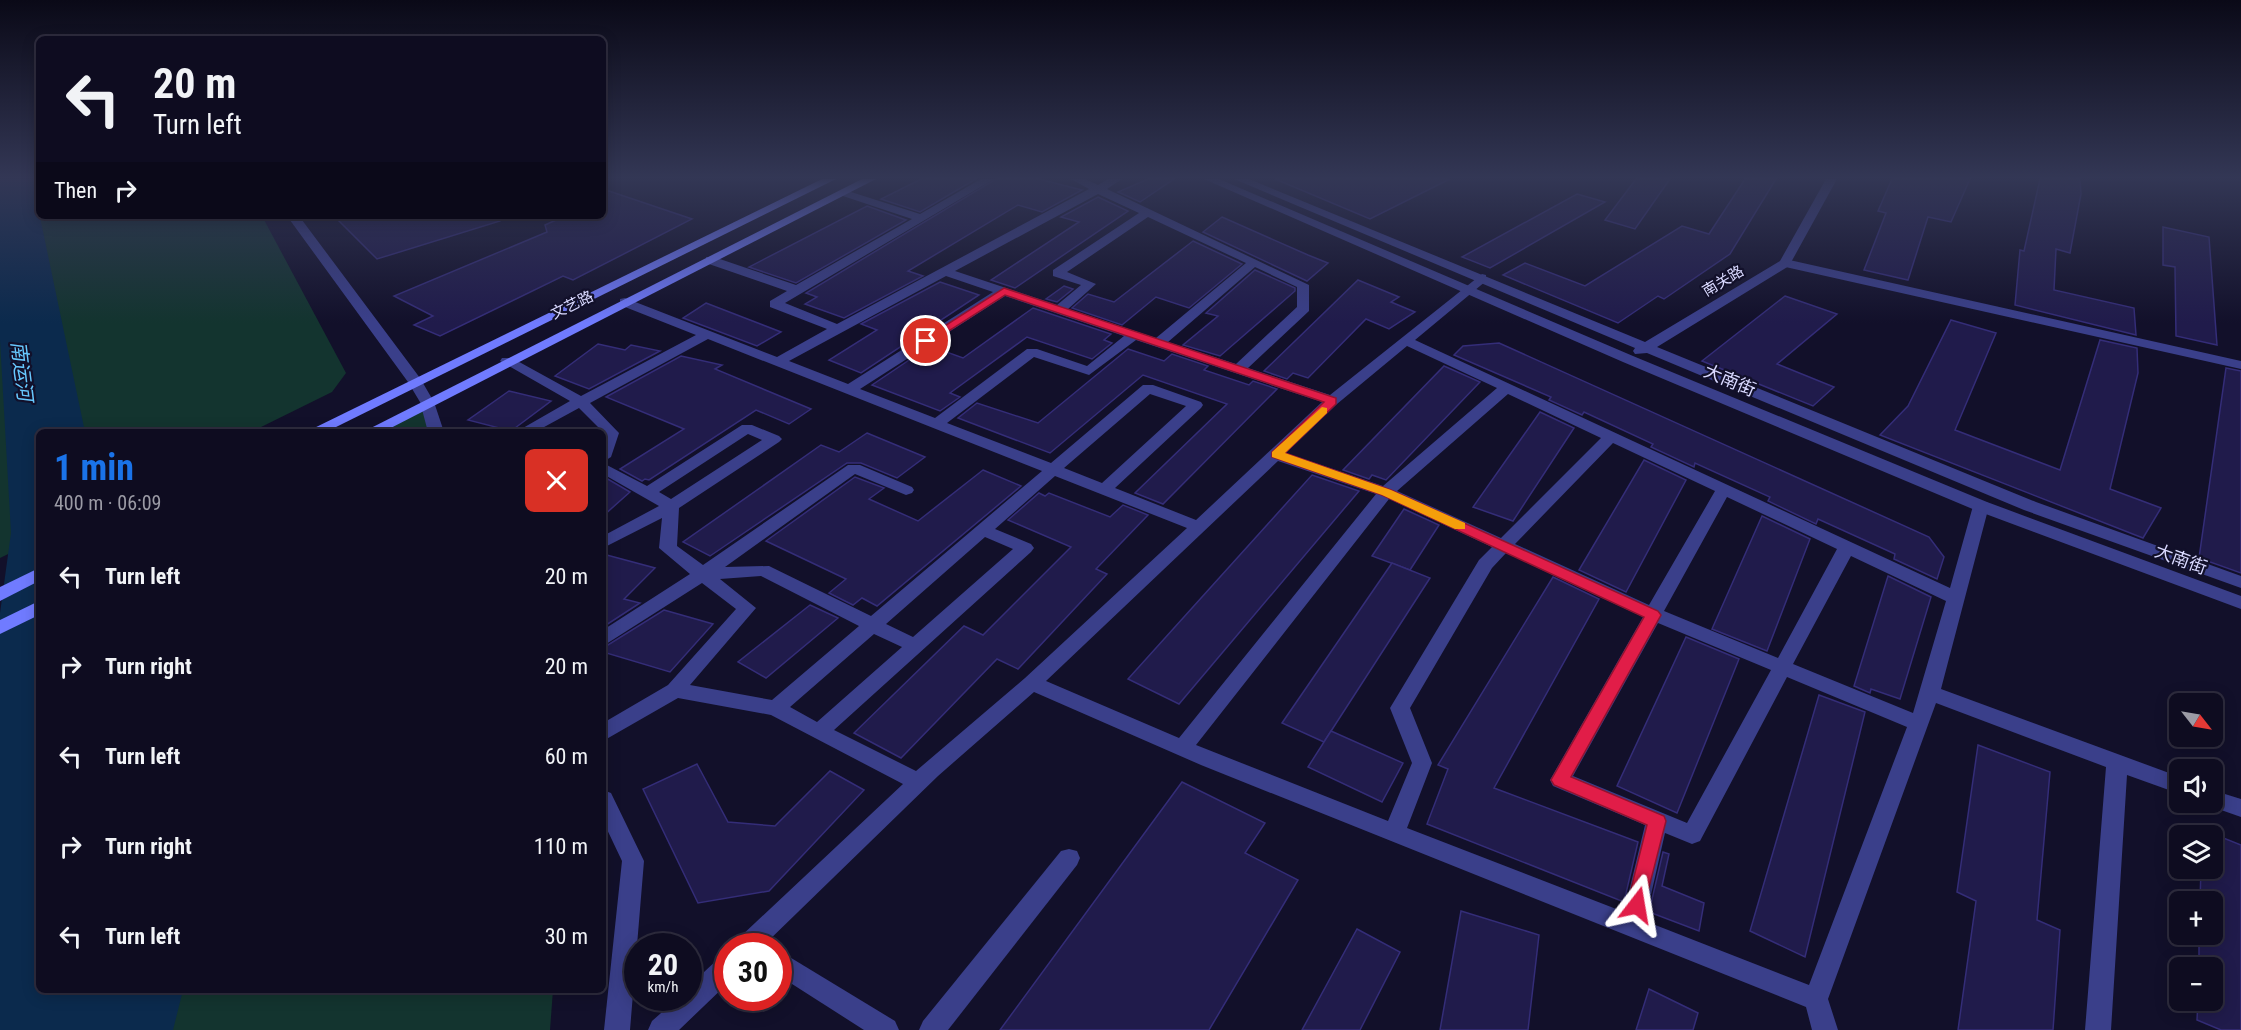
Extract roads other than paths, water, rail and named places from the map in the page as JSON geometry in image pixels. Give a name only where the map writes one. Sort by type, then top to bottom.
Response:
[{"type":"main road","name":"文艺路","points":[[320,429],[732,227]]},
{"type":"main road","name":"文艺路","points":[[377,429],[507,361],[776,227]]},
{"type":"main road","points":[[0,595],[36,576]]},
{"type":"main road","points":[[0,627],[36,609]]},
{"type":"street","points":[[301,227],[416,381],[428,402],[435,429]]},
{"type":"street","points":[[838,329],[775,304],[905,227]]},
{"type":"street","points":[[777,362],[1028,227]]},
{"type":"street","points":[[1059,310],[1090,284],[1057,273],[1126,227]]},
{"type":"street","points":[[1180,227],[1303,285],[1304,308],[1238,370]]},
{"type":"street","name":"大南街","points":[[1321,227],[1628,359],[1981,506],[2241,603]]},
{"type":"street","name":"大南街","points":[[1357,227],[2030,506],[2241,582]]},
{"type":"street","name":"南关路","points":[[1628,359],[1785,263],[1805,227]]},
{"type":"street","points":[[710,260],[797,290]]},
{"type":"street","points":[[1158,343],[1254,262]]},
{"type":"street","points":[[1785,263],[2241,365]]},
{"type":"street","points":[[945,272],[1332,401]]},
{"type":"street","points":[[763,933],[918,783],[1032,683],[1332,401],[1482,278]]},
{"type":"street","points":[[849,390],[1004,291]]},
{"type":"street","points":[[625,302],[1199,527]]},
{"type":"street","points":[[529,429],[707,334]]},
{"type":"street","points":[[936,424],[1032,352],[1089,371],[1134,335]]},
{"type":"street","points":[[1405,340],[1956,598]]},
{"type":"street","points":[[507,361],[579,401],[610,433],[606,447]]},
{"type":"street","points":[[776,708],[1148,388],[1196,405],[1104,490]]},
{"type":"street","points":[[1182,748],[1386,492],[1506,388]]},
{"type":"street","points":[[606,541],[671,506],[774,439],[747,428],[647,493]]},
{"type":"street","points":[[1394,832],[1422,763],[1400,708],[1485,564],[1611,437]]},
{"type":"street","points":[[1276,455],[1386,492],[1653,615],[1919,724]]},
{"type":"street","points":[[606,637],[854,468],[906,490]]},
{"type":"street","points":[[606,470],[671,506]]},
{"type":"street","points":[[1724,489],[1560,780],[1692,835],[1847,547]]},
{"type":"street","points":[[606,731],[675,690],[747,608],[668,548],[671,506]]},
{"type":"street","points":[[1825,1030],[1816,999],[1930,693],[1981,506]]},
{"type":"street","points":[[819,732],[1024,548],[984,530]]},
{"type":"street","points":[[701,574],[762,570],[915,646]]},
{"type":"street","points":[[1032,683],[1182,748],[1816,999]]},
{"type":"street","points":[[675,690],[776,708],[918,783]]},
{"type":"street","points":[[1930,693],[2169,782]]},
{"type":"street","points":[[2098,1030],[2117,762]]},
{"type":"street","points":[[2223,802],[2241,808]]},
{"type":"street","points":[[606,805],[633,861],[617,1030]]},
{"type":"street","points":[[1632,926],[1657,821]]},
{"type":"street","points":[[932,1030],[1069,858]]},
{"type":"street","points":[[792,970],[886,1030]]},
{"type":"street","points":[[661,1030],[714,979]]},
{"type":"water","name":"南运河","points":[[0,227],[42,227],[84,429],[36,429],[36,993],[182,993],[173,1030],[0,1030],[0,613],[11,533],[0,340]]}]
